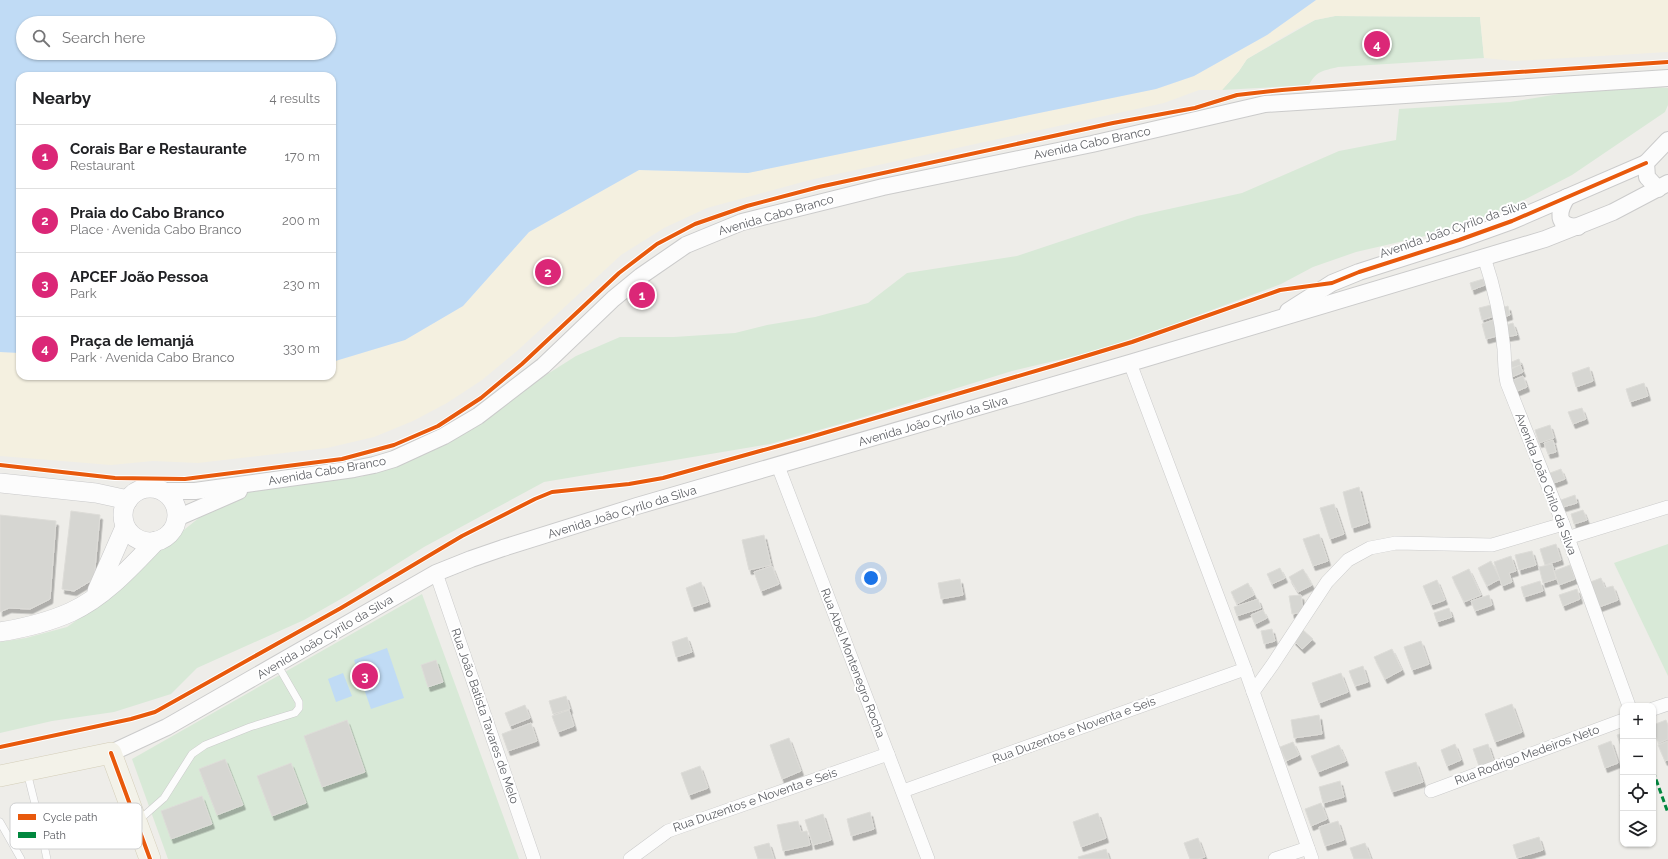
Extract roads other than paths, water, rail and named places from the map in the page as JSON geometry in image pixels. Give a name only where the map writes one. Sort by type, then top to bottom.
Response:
[{"type":"main road","points":[[0,483],[96,493],[128,500]]},
{"type":"main road","points":[[0,632],[21,628],[56,618],[72,611],[94,598],[133,565],[156,542],[168,535],[176,524],[177,518],[175,505],[168,495],[157,489],[144,489],[138,491],[128,500],[123,513],[125,527],[94,598]]},
{"type":"main road","points":[[125,527],[133,536],[144,542],[156,542]]},
{"type":"main road","points":[[111,753],[129,803]]},
{"type":"main road","name":"Avenida João Cyrilo da Silva","points":[[0,776],[111,753]]},
{"type":"main road","points":[[142,838],[150,859]]},
{"type":"street","name":"Avenida Cabo Branco","points":[[163,492],[195,491],[374,465],[415,449],[462,426],[492,406],[543,366],[613,299],[641,276],[686,245],[742,222],[830,200],[1092,144],[1265,104],[1668,78]]},
{"type":"street","points":[[1663,186],[1647,177],[1646,163],[1668,140]]},
{"type":"street","name":"Avenida João Cyrilo da Silva","points":[[1276,319],[1312,294],[1332,283],[1359,272],[1480,233],[1646,163]]},
{"type":"street","name":"Avenida João Cyrilo da Silva","points":[[111,753],[167,727],[436,573],[471,559],[622,511],[1130,363],[1545,239],[1613,212],[1663,186]]},
{"type":"street","points":[[1567,197],[1560,209],[1560,217],[1564,223],[1570,227],[1578,227]]},
{"type":"street","name":"Avenida João Cirilo da Silva","points":[[1484,257],[1495,290],[1504,350],[1503,369],[1507,383],[1563,524],[1628,703]]},
{"type":"street","points":[[1130,363],[1245,669],[1310,853],[1275,859]]},
{"type":"street","name":"Rua Abel Montenegro Rocha","points":[[778,466],[928,859]]},
{"type":"street","points":[[177,518],[232,494],[269,481]]},
{"type":"street","points":[[1567,538],[1668,507]]},
{"type":"street","points":[[1253,692],[1327,582],[1348,560],[1370,548],[1396,543],[1492,544],[1563,524]]},
{"type":"street","name":"Rua João Batista Tavares de Melo","points":[[436,573],[534,859]]},
{"type":"street","name":"Rua Duzentos e Noventa e Seis","points":[[903,791],[1245,669]]},
{"type":"street","points":[[1656,709],[1668,704]]},
{"type":"street","name":"Rua Rodrigo Medeiros Neto","points":[[1430,790],[1620,721]]},
{"type":"street","name":"Rua Duzentos e Noventa e Seis","points":[[630,859],[668,831],[888,754]]},
{"type":"lane","points":[[142,817],[164,798],[192,754],[205,745],[250,727],[294,713],[299,708],[299,702],[277,664]]},
{"type":"lane","points":[[26,771],[35,803]]},
{"type":"lane","points":[[0,822],[10,840]]},
{"type":"lane","points":[[15,849],[21,859]]},
{"type":"lane","points":[[45,849],[47,859]]},
{"type":"water","points":[[0,0],[1316,0],[1267,35],[1194,76],[1156,89],[748,173],[639,170],[529,232],[463,306],[405,340],[336,361],[336,72],[16,72],[16,353],[0,352]]},
{"type":"water","points":[[387,648],[404,698],[371,709],[354,660]]},
{"type":"water","points":[[343,673],[352,696],[336,702],[328,679]]},
{"type":"place","name":"Praça de Iemanjá","points":[[1377,44]]},
{"type":"place","name":"Praia do Cabo Branco","points":[[548,272]]},
{"type":"place","name":"Corais Bar e Restaurante","points":[[642,295]]},
{"type":"place","name":"APCEF João Pessoa","points":[[365,676]]}]
